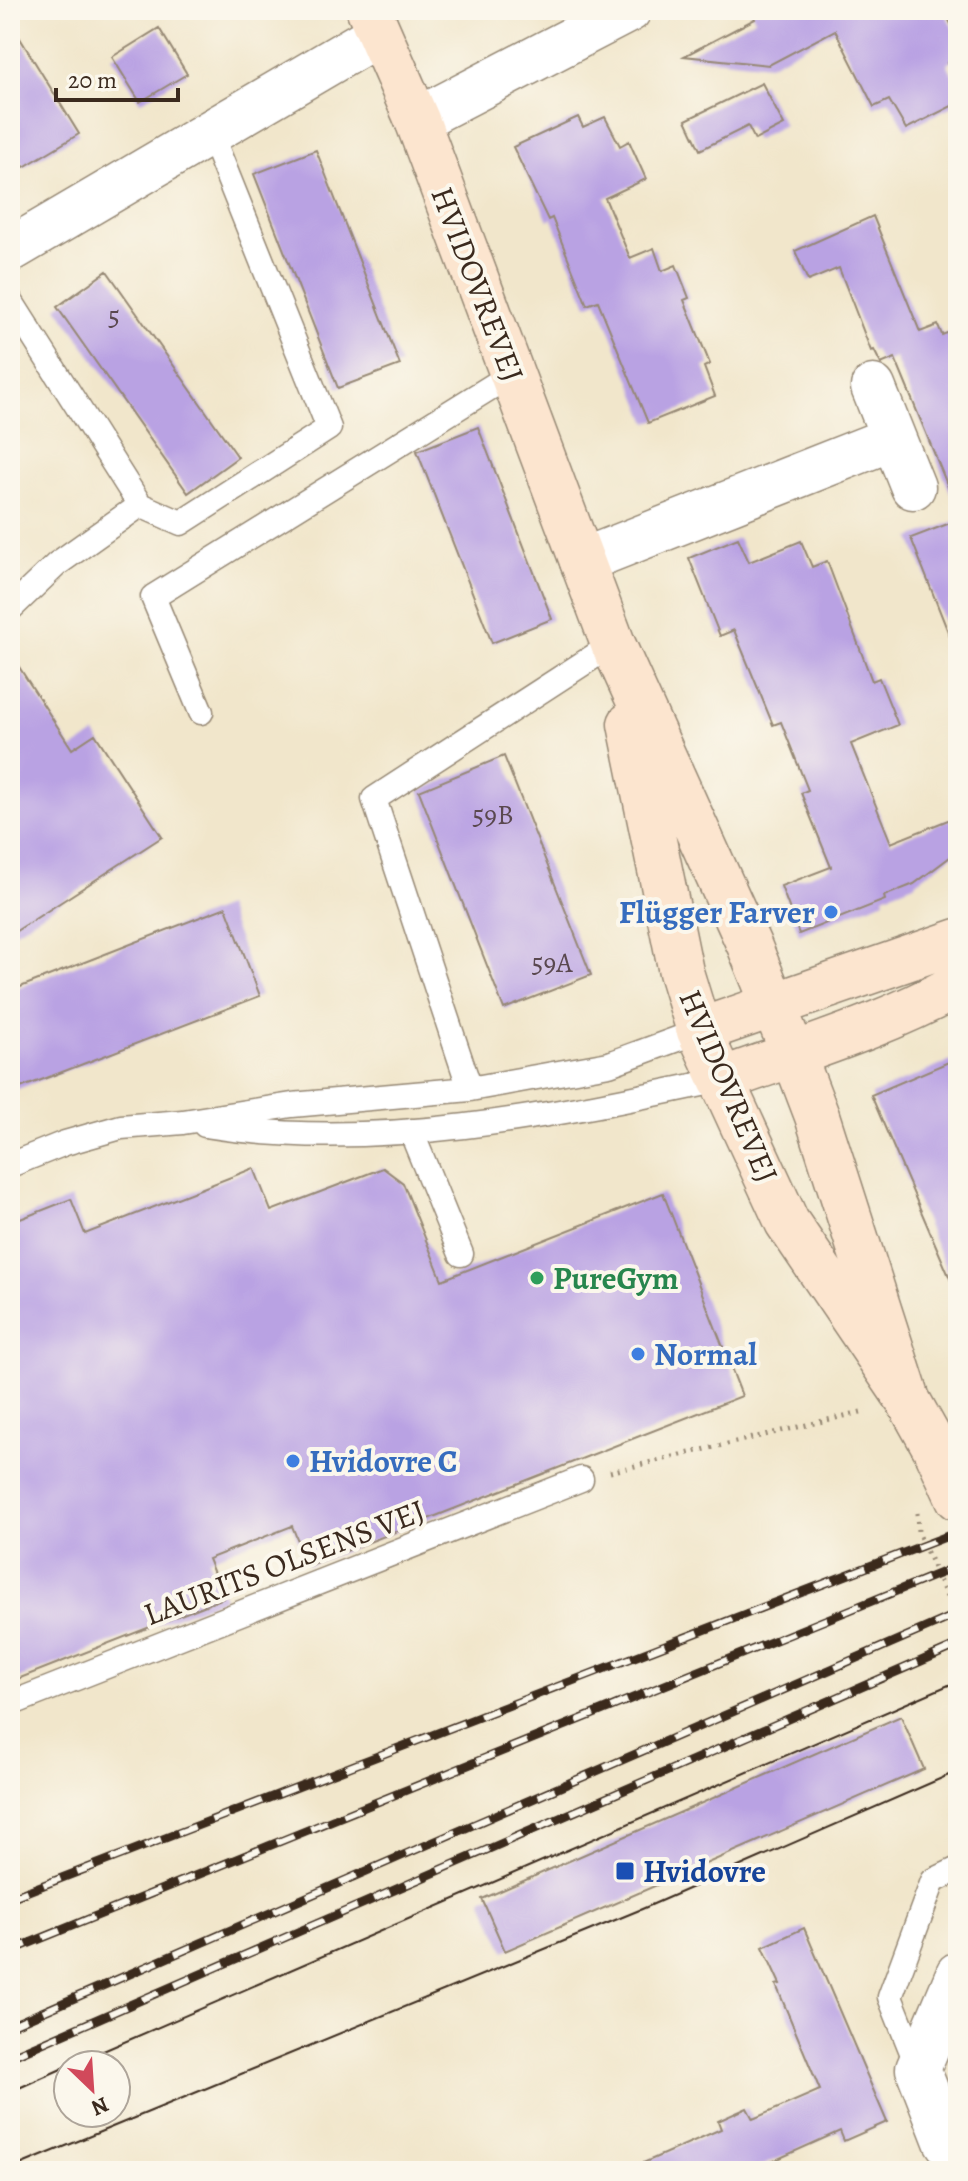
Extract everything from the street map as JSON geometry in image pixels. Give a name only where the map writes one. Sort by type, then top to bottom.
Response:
[{"type":"street","points":[[417,120],[629,10]]},
{"type":"street","points":[[10,250],[210,132],[374,22]]},
{"type":"street","name":"HVIDOVREVEJ","points":[[374,22],[417,120],[613,644],[793,1053],[817,1116],[908,1400]]},
{"type":"street","points":[[873,387],[913,487]]},
{"type":"street","points":[[582,561],[893,438]]},
{"type":"street","name":"HVIDOVREVEJ","points":[[613,644],[681,972],[699,1031],[787,1222],[908,1400],[958,1498]]},
{"type":"street","points":[[699,1031],[958,941]]},
{"type":"street","points":[[721,1080],[918,1005],[958,985]]},
{"type":"street","points":[[958,1974],[918,2069],[946,2141],[958,2158]]},
{"type":"street","points":[[951,2171],[958,2166]]},
{"type":"lane","points":[[10,300],[140,505],[181,523],[329,428],[210,132]]},
{"type":"lane","points":[[201,712],[153,597],[512,374]]},
{"type":"lane","points":[[10,609],[57,564],[140,505]]},
{"type":"lane","points":[[470,1089],[374,799],[613,644]]},
{"type":"lane","points":[[10,1165],[65,1143],[121,1127],[183,1122],[292,1105],[470,1089],[609,1064],[699,1031]]},
{"type":"lane","points":[[183,1122],[249,1133],[386,1133],[531,1118],[721,1080]]},
{"type":"lane","points":[[411,1131],[461,1254]]},
{"type":"lane","name":"LAURITS OLSENS VEJ","points":[[10,1704],[581,1479]]},
{"type":"lane","points":[[918,2069],[890,1997],[933,1881],[958,1869]]},
{"type":"path","points":[[581,1479],[908,1400]]},
{"type":"building","points":[[750,10],[944,10],[958,38],[958,56],[947,63],[958,85],[958,103],[906,129],[889,100],[874,107],[835,30],[769,65],[684,56],[755,19]]},
{"type":"building","points":[[10,22],[79,134],[24,167],[10,145]]},
{"type":"building","points":[[159,28],[187,74],[140,102],[112,57]]},
{"type":"building","points":[[762,83],[784,125],[755,140],[748,126],[700,150],[686,120]]},
{"type":"building","points":[[578,117],[583,127],[605,117],[620,146],[629,141],[646,179],[605,198],[630,258],[654,248],[662,271],[676,265],[689,298],[684,300],[710,364],[704,367],[715,396],[648,423],[598,301],[587,305],[552,218],[548,220],[513,147]]},
{"type":"building","points":[[316,150],[400,365],[338,388],[254,174]]},
{"type":"building","points":[[873,216],[920,332],[938,325],[942,335],[958,329],[958,511],[895,358],[881,364],[874,350],[871,351],[839,268],[808,281],[795,251]]},
{"type":"building","points":[[107,271],[238,457],[188,493],[57,307]]},
{"type":"building","points":[[478,427],[552,619],[492,643],[417,451]]},
{"type":"building","points":[[958,520],[958,651],[956,652],[911,538]]},
{"type":"building","points":[[738,538],[749,562],[801,541],[812,567],[827,561],[872,681],[879,678],[898,725],[851,744],[891,843],[958,816],[958,851],[914,884],[884,896],[885,900],[799,934],[781,886],[831,867],[801,793],[808,790],[781,722],[773,725],[734,630],[720,636],[689,558]]},
{"type":"building","points":[[10,653],[72,749],[95,734],[162,837],[10,935]]},
{"type":"building","points":[[504,756],[591,975],[504,1009],[419,791]]},
{"type":"building","points":[[226,907],[260,996],[10,1092],[10,991]]},
{"type":"building","points":[[958,1058],[958,1297],[871,1095]]},
{"type":"building","name":"Hvidovre C","points":[[254,1168],[271,1211],[383,1168],[403,1183],[442,1280],[663,1193],[742,1396],[308,1566],[292,1526],[208,1559],[224,1598],[10,1682],[10,1223],[71,1199],[85,1234]]},
{"type":"building","points":[[901,1716],[924,1769],[505,1951],[482,1899]]},
{"type":"building","points":[[804,1928],[887,2122],[844,2141],[840,2131],[751,2171],[625,2171],[721,2129],[718,2121],[747,2108],[753,2119],[820,2090],[763,1947]]},
{"type":"tram line","points":[[108,2049],[958,1681]]},
{"type":"tram line","points":[[10,2169],[642,1909],[958,1771]]},
{"type":"tram line","points":[[10,2092],[52,2073]]},
{"type":"railway","points":[[10,1898],[958,1532]]},
{"type":"railway","points":[[10,1951],[958,1566]]},
{"type":"railway","points":[[10,2026],[958,1614]]},
{"type":"railway","points":[[10,2057],[958,1645]]},
{"type":"place","name":"Flügger Farver","points":[[831,912]]},
{"type":"place","name":"PureGym","points":[[537,1278]]},
{"type":"place","name":"Normal","points":[[638,1354]]},
{"type":"place","name":"Hvidovre C","points":[[293,1461]]},
{"type":"place","name":"Hvidovre","points":[[625,1871]]}]
